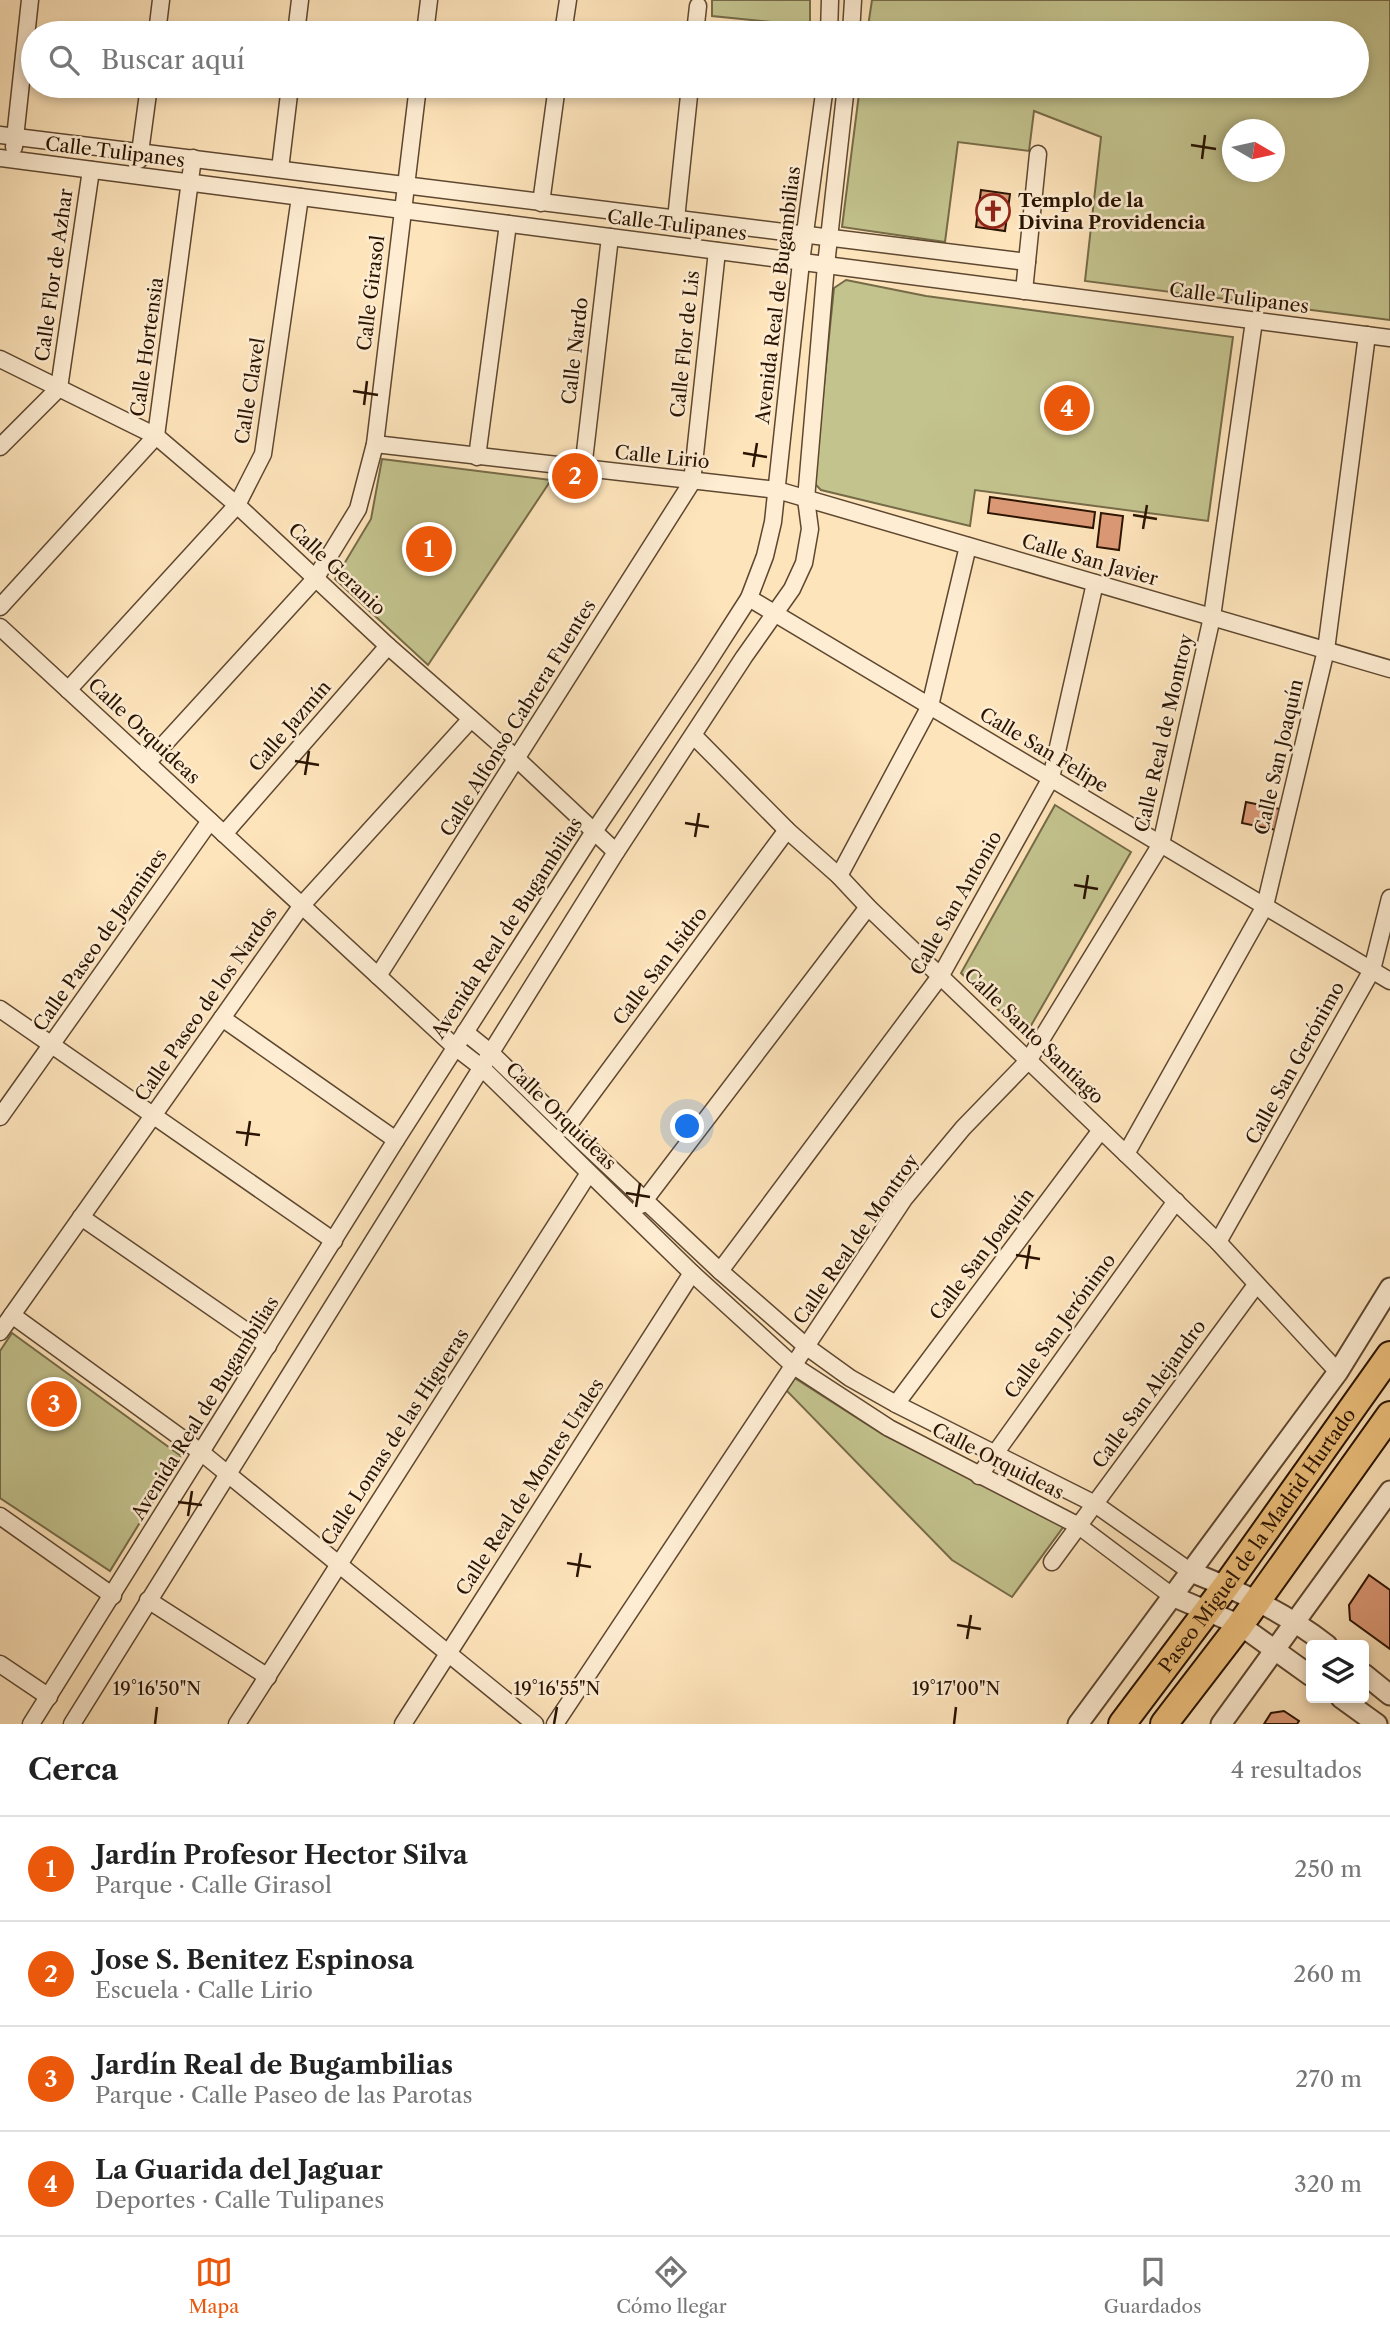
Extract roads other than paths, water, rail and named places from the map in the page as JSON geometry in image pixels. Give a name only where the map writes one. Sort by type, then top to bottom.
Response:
[{"type":"highway","name":"Paseo Miguel de la Madrid Hurtado","points":[[1122,1724],[1226,1586],[1390,1355]]},
{"type":"highway","name":"Paseo Miguel de la Madrid Hurtado","points":[[1169,1720],[1390,1415]]},
{"type":"highway","points":[[1367,1447],[1390,1424]]},
{"type":"highway","points":[[1113,1724],[1143,1695]]},
{"type":"street","points":[[26,21],[30,0]]},
{"type":"street","points":[[158,21],[161,0]]},
{"type":"street","points":[[297,21],[299,0]]},
{"type":"street","points":[[426,21],[429,0]]},
{"type":"street","points":[[565,21],[568,0]]},
{"type":"street","points":[[829,21],[830,0]]},
{"type":"street","points":[[852,21],[853,0]]},
{"type":"street","points":[[696,21],[698,6]]},
{"type":"street","points":[[6,159],[7,136],[21,53]]},
{"type":"street","points":[[137,176],[147,98]]},
{"type":"street","points":[[280,169],[289,98]]},
{"type":"street","name":"Calle Girasol","points":[[147,763],[315,579],[358,509],[374,444],[416,98]]},
{"type":"street","points":[[541,203],[555,98]]},
{"type":"street","points":[[676,219],[689,98]]},
{"type":"street","name":"Avenida Real de Bugambilias","points":[[32,1724],[396,1140],[593,832],[749,598],[765,556],[777,491],[804,234],[823,98]]},
{"type":"street","points":[[72,1724],[616,852],[792,589],[804,563],[810,529],[806,499],[826,265],[845,98]]},
{"type":"street","name":"Calle Tulipanes","points":[[7,136],[1027,262]]},
{"type":"street","points":[[1024,291],[1038,154]]},
{"type":"street","name":"Calle Hortensia","points":[[0,607],[156,436],[193,158]]},
{"type":"street","name":"Calle Tulipanes","points":[[6,159],[1390,338]]},
{"type":"street","name":"Calle Flor de Azhar","points":[[0,446],[59,388],[91,170]]},
{"type":"street","name":"Calle Clavel","points":[[68,690],[237,505],[263,454],[299,197]]},
{"type":"street","points":[[477,457],[508,224]]},
{"type":"street","name":"Calle Nardo","points":[[583,470],[610,237]]},
{"type":"street","name":"Calle Flor de Lis","points":[[691,482],[717,251]]},
{"type":"street","name":"Calle Real de Montroy","points":[[555,1724],[904,1199],[963,1128],[1028,1061],[1161,844],[1212,617],[1254,321]]},
{"type":"street","name":"Calle San Joaquín","points":[[1126,1154],[1265,906],[1326,650],[1367,335]]},
{"type":"street","name":"Calle Geranio","points":[[0,359],[156,436],[237,505],[616,852]]},
{"type":"street","name":"Calle Lirio","points":[[374,444],[777,491]]},
{"type":"street","name":"Calle Alfonso Cabrera Fuentes","points":[[378,976],[691,482]]},
{"type":"street","name":"Calle San Javier","points":[[777,491],[1390,669]]},
{"type":"street","points":[[839,876],[930,706],[968,546]]},
{"type":"street","name":"Calle San Antonio","points":[[720,1271],[941,975],[1051,778],[1095,583]]},
{"type":"street","name":"Calle San Felipe","points":[[749,598],[1390,981]]},
{"type":"street","name":"Calle Orquideas","points":[[0,627],[378,976],[481,1067],[692,1273],[794,1366],[889,1428],[1079,1526],[1172,1596]]},
{"type":"street","name":"Calle Jazmín","points":[[224,834],[388,646]]},
{"type":"street","name":"Calle Paseo de los Nardos","points":[[0,1332],[302,905],[471,719]]},
{"type":"street","name":"Calle Santo Santiago","points":[[694,736],[787,830],[839,876],[1218,1242],[1338,1372]]},
{"type":"street","name":"Calle Paseo de Jazmines","points":[[0,1117],[210,821]]},
{"type":"street","name":"Calle San Isidro","points":[[567,1127],[787,830]]},
{"type":"street","name":"Calle San Gerónimo","points":[[1218,1242],[1372,970],[1390,898]]},
{"type":"street","points":[[632,1215],[868,906]]},
{"type":"street","points":[[0,1009],[334,1241]]},
{"type":"street","points":[[222,1018],[396,1140]]},
{"type":"street","name":"Calle Orquideas","points":[[465,1032],[491,1052],[720,1271],[807,1347],[850,1378],[896,1404],[1095,1504],[1191,1572]]},
{"type":"street","name":"Calle San Joaquín","points":[[896,1404],[1101,1130]]},
{"type":"street","name":"Calle Lomas de las Higueras","points":[[237,1724],[589,1173]]},
{"type":"street","name":"Calle San Jerónimo","points":[[979,1476],[1176,1201]]},
{"type":"street","points":[[81,1217],[268,1346]]},
{"type":"street","name":"Calle Real de Montes Urales","points":[[402,1724],[692,1273]]},
{"type":"street","name":"Calle San Alejandro","points":[[1052,1562],[1256,1285]]},
{"type":"street","points":[[1078,1724],[1338,1372],[1390,1288]]},
{"type":"street","points":[[12,1315],[202,1453],[535,1724]]},
{"type":"street","points":[[1221,1724],[1390,1491]]},
{"type":"street","points":[[0,1516],[113,1596]]},
{"type":"street","points":[[1191,1572],[1226,1586],[1296,1622],[1320,1640]]},
{"type":"street","points":[[1172,1596],[1240,1625],[1306,1672]]},
{"type":"street","points":[[148,1600],[268,1677]]},
{"type":"street","points":[[0,1664],[49,1697]]},
{"type":"street","points":[[1369,1678],[1390,1695]]},
{"type":"street","points":[[1348,1703],[1377,1724]]},
{"type":"place","name":"Templo de la Divina Providencia","points":[[993,211]]},
{"type":"place","name":"La Guarida del Jaguar","points":[[1067,408]]},
{"type":"place","name":"Jose S. Benitez Espinosa","points":[[575,476]]},
{"type":"place","name":"Jardín Profesor Hector Silva","points":[[429,549]]},
{"type":"place","name":"Jardín Real de Bugambilias","points":[[54,1404]]}]
